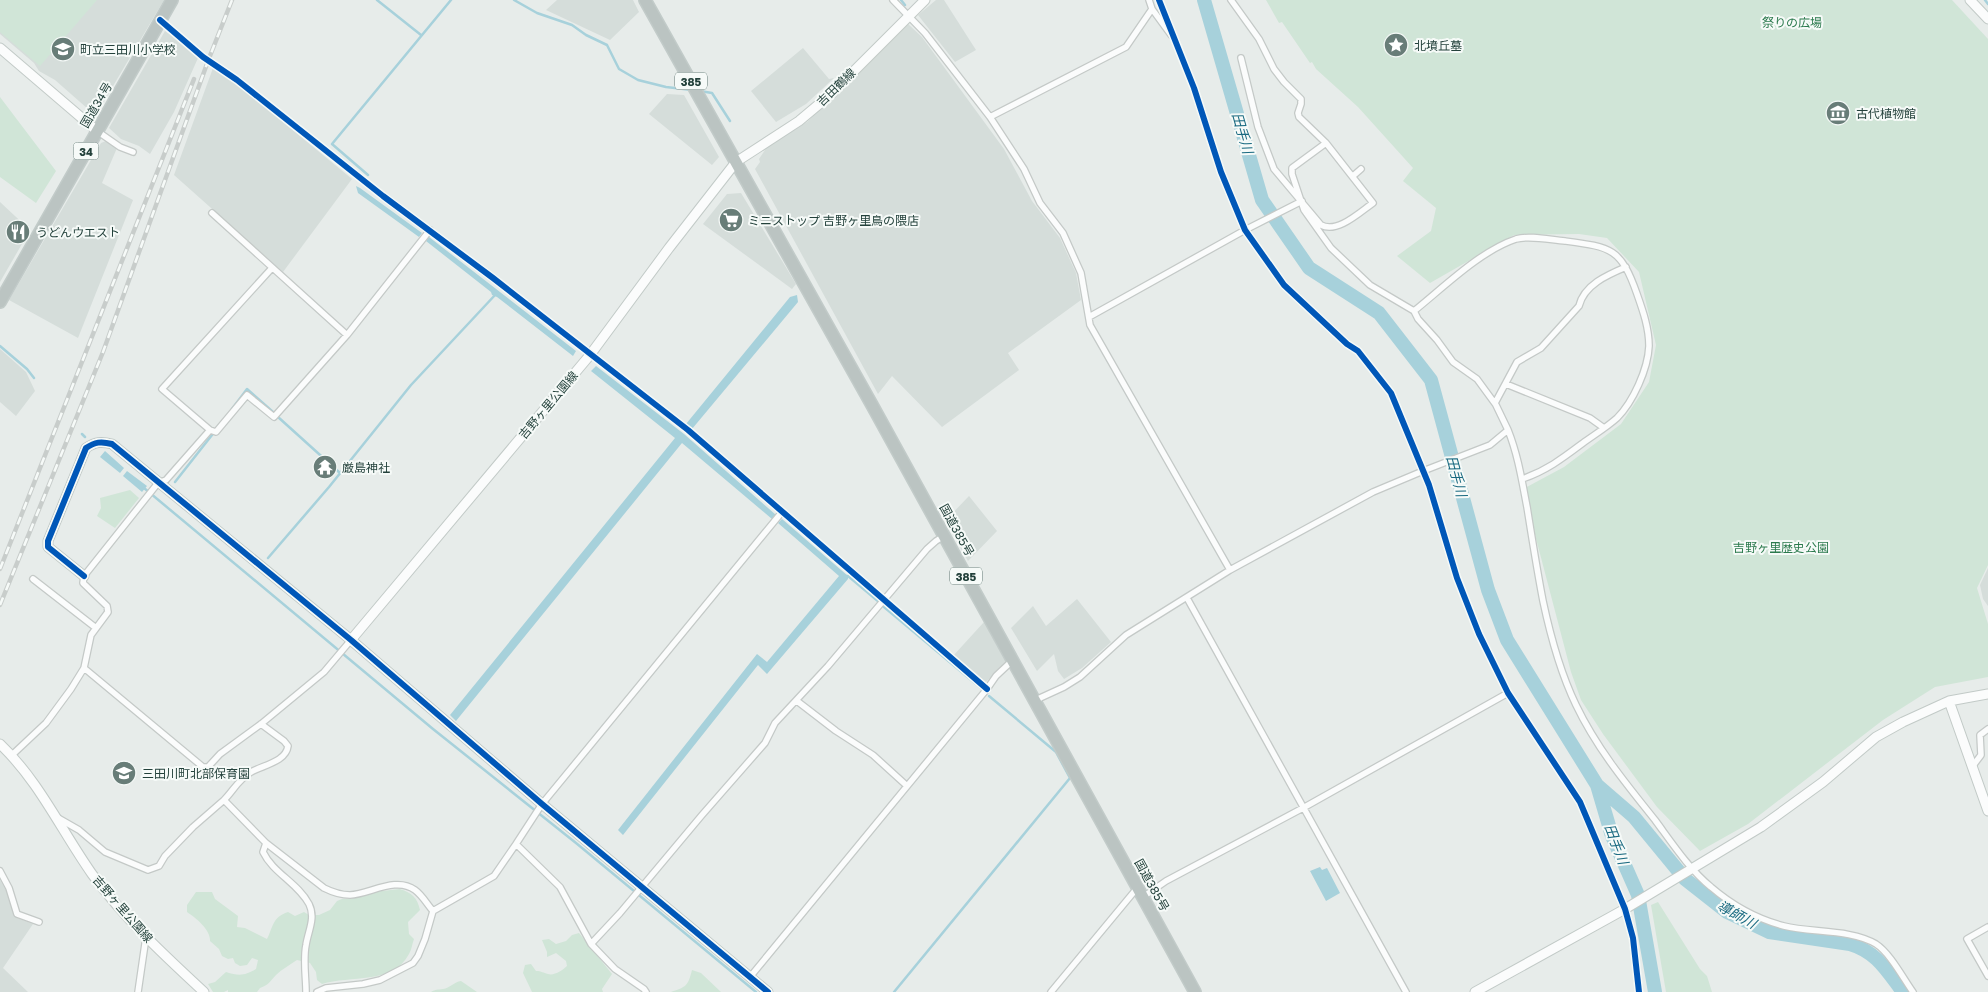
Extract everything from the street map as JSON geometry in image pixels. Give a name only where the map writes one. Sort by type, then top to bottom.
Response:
[{"type":"highway","name":"国道34号","points":[[0,302],[172,0]]},
{"type":"highway","name":"385","points":[[645,0],[736,162]]},
{"type":"highway","name":"国道385号","points":[[736,162],[1195,992]]},
{"type":"street","points":[[893,0],[924,33],[990,117],[1024,169],[1040,203],[1063,234],[1081,272],[1090,325],[1230,570]]},
{"type":"street","name":"吉田鶴線","points":[[736,162],[807,114],[830,95],[925,0]]},
{"type":"street","points":[[1149,0],[1152,9],[1175,40]]},
{"type":"street","points":[[1159,0],[1194,88],[1222,172],[1245,230],[1284,285],[1347,344],[1358,351],[1391,393],[1430,485],[1457,578],[1479,634],[1508,693],[1580,802],[1625,909],[1633,938],[1639,992]]},
{"type":"street","points":[[1231,0],[1259,39],[1274,69],[1301,99],[1299,117],[1326,143],[1373,203],[1337,227],[1327,229],[1321,225],[1280,178],[1272,164],[1258,127],[1241,58]]},
{"type":"street","points":[[1970,0],[1988,19]]},
{"type":"street","points":[[990,117],[1126,47],[1152,9]]},
{"type":"street","points":[[160,20],[203,57],[237,80],[356,176],[430,230],[688,430],[987,689]]},
{"type":"street","points":[[0,48],[97,130],[120,147],[133,152]]},
{"type":"street","points":[[1326,143],[1292,168],[1292,174],[1312,224],[1332,248],[1370,285],[1414,310],[1418,319],[1453,362],[1477,379],[1497,407],[1514,444],[1544,603],[1563,676],[1576,706],[1615,770],[1694,869],[1721,896],[1754,915],[1784,926],[1863,938],[1877,945],[1913,992]]},
{"type":"street","name":"吉野ヶ里公園線","points":[[350,640],[590,355],[669,248],[736,162]]},
{"type":"street","points":[[1353,176],[1362,169]]},
{"type":"street","points":[[1089,317],[1245,230],[1302,201]]},
{"type":"street","points":[[212,214],[347,334]]},
{"type":"street","points":[[272,268],[162,388],[210,430],[216,432],[247,395],[274,417],[347,334],[430,230]]},
{"type":"street","points":[[1414,310],[1480,259],[1502,245],[1519,238],[1546,239],[1605,247],[1617,255],[1626,267],[1645,317],[1648,346],[1642,378],[1617,418],[1542,472],[1522,479]]},
{"type":"street","points":[[1497,407],[1495,403],[1518,362],[1541,348],[1579,306],[1581,298],[1590,288],[1608,275],[1626,267]]},
{"type":"street","points":[[1506,384],[1590,418],[1604,428]]},
{"type":"street","points":[[12,755],[46,723],[84,668],[92,635],[108,612],[107,606],[83,583],[84,576],[158,483],[166,480],[210,430]]},
{"type":"street","points":[[1036,703],[1040,698],[1080,677],[1126,634],[1230,570],[1374,492],[1423,470],[1444,464],[1490,445],[1508,430]]},
{"type":"street","points":[[84,576],[48,547],[48,541],[86,448],[93,443],[103,442],[112,444],[350,640],[542,804],[768,992]]},
{"type":"street","points":[[317,992],[326,988],[380,980],[413,964],[425,939],[432,911],[494,876],[542,804],[782,512]]},
{"type":"street","points":[[591,944],[642,888],[765,743],[775,723],[797,701],[885,601],[927,549],[936,540],[944,536]]},
{"type":"street","points":[[34,579],[96,628]]},
{"type":"street","points":[[1187,598],[1406,992]]},
{"type":"street","points":[[84,668],[203,767],[208,767],[220,754],[261,724],[324,672],[350,640]]},
{"type":"street","points":[[750,977],[996,676],[1013,660]]},
{"type":"street","points":[[1051,992],[1140,892],[1166,881],[1303,808],[1508,693]]},
{"type":"street","points":[[1475,992],[1625,909],[1761,827],[1824,782],[1876,737],[1903,722],[1949,701],[1988,694]]},
{"type":"street","points":[[797,701],[836,731],[873,755],[906,785]]},
{"type":"street","points":[[1949,701],[1988,811]]},
{"type":"street","points":[[55,816],[79,830],[104,852],[148,870],[160,866],[165,856],[193,827],[224,800],[232,788],[251,772],[279,759],[287,750],[288,746],[284,741],[261,724]]},
{"type":"street","points":[[1972,767],[1981,755],[1980,735],[1988,729]]},
{"type":"street","name":"吉野ヶ里公園線","points":[[0,744],[12,755],[29,776],[92,874],[118,906],[146,937],[204,992]]},
{"type":"street","points":[[224,800],[266,843],[331,892],[349,895],[387,886],[406,885],[414,889],[432,911]]},
{"type":"street","points":[[266,843],[263,852],[268,861],[310,905],[312,918],[305,946],[306,992]]},
{"type":"street","points":[[516,844],[560,887],[591,944],[615,969],[646,992]]},
{"type":"street","points":[[0,871],[9,888],[17,914],[39,922]]},
{"type":"street","points":[[1988,927],[1967,939],[1988,976]]},
{"type":"street","points":[[138,992],[146,937]]},
{"type":"shaded area","name":"町立三田川小学校","points":[[0,0],[164,0],[100,108],[88,109],[55,80],[39,71],[34,63],[0,34]]},
{"type":"shaded area","points":[[557,0],[633,0],[639,12],[610,40],[546,10]]},
{"type":"shaded area","points":[[936,0],[944,0],[976,50],[955,62],[918,15]]},
{"type":"shaded area","points":[[907,23],[922,37],[1004,149],[1032,201],[1060,238],[1076,273],[1081,300],[1008,353],[1019,370],[942,427],[892,376],[878,394],[755,169],[767,147],[807,122]]},
{"type":"shaded area","points":[[165,31],[182,42],[198,58],[174,112],[150,154],[139,146],[121,139],[109,128]]},
{"type":"shaded area","points":[[803,48],[829,79],[834,78],[806,104],[776,122],[751,91]]},
{"type":"shaded area","points":[[213,68],[237,84],[352,179],[283,272],[174,175]]},
{"type":"shaded area","points":[[667,94],[684,95],[719,157],[712,165],[649,114]]},
{"type":"shaded area","points":[[106,141],[117,148],[102,183],[133,200],[78,338],[9,300],[101,143]]},
{"type":"shaded area","points":[[741,193],[796,284],[792,289],[703,224],[727,194]]},
{"type":"shaded area","points":[[0,202],[30,230],[0,282]]},
{"type":"shaded area","points":[[0,349],[26,372],[35,391],[16,416],[0,402]]},
{"type":"shaded area","points":[[969,496],[997,531],[968,561],[945,521]]},
{"type":"shaded area","points":[[1988,568],[1988,606],[1983,599],[1980,585]]},
{"type":"shaded area","points":[[1077,599],[1111,642],[1082,668],[1064,679],[1058,671],[1054,654],[1037,671],[1011,628],[1033,606],[1046,626]]},
{"type":"shaded area","points":[[984,622],[1006,662],[984,684],[953,656]]},
{"type":"shaded area","points":[[0,880],[9,895],[17,918],[33,924],[3,968],[28,992],[0,992]]},
{"type":"green space","points":[[0,0],[97,0],[40,66],[0,32]]},
{"type":"green space","name":"吉野ヶ里歴史公園","points":[[1266,0],[1952,0],[1988,39],[1988,565],[1977,588],[1988,624],[1988,677],[1935,687],[1883,720],[1748,824],[1700,851],[1657,807],[1603,734],[1581,700],[1571,672],[1523,489],[1564,467],[1621,424],[1649,382],[1656,345],[1639,272],[1607,238],[1579,234],[1514,235],[1430,283],[1397,256],[1431,231],[1436,208],[1403,181],[1413,168],[1358,107],[1316,69],[1312,62],[1310,63],[1282,22],[1279,23]]},
{"type":"green space","points":[[0,97],[56,171],[36,203],[0,177]]},
{"type":"green space","points":[[130,490],[139,498],[115,528],[97,516],[101,508],[100,498]]},
{"type":"green space","points":[[400,889],[413,896],[420,910],[408,922],[409,934],[414,939],[410,952],[402,964],[382,975],[322,984],[317,980],[316,972],[310,963],[297,960],[257,992],[228,992],[228,990],[213,992],[208,984],[215,982],[226,972],[241,975],[252,971],[256,969],[258,960],[252,958],[247,965],[240,966],[235,963],[233,958],[228,959],[222,956],[219,949],[210,941],[206,929],[187,912],[187,905],[196,892],[212,892],[215,899],[238,916],[237,927],[245,928],[267,939],[276,920],[288,912],[295,916],[304,912],[309,915],[319,915],[330,910],[337,901],[342,899],[352,899],[373,892]]},
{"type":"green space","points":[[1658,902],[1700,969],[1707,976],[1712,992],[1666,992],[1651,905]]},
{"type":"green space","points":[[579,933],[612,974],[602,989],[603,992],[532,992],[523,973],[525,965],[531,964],[536,971],[550,974],[558,972],[567,966],[566,961],[556,953],[547,957],[542,940],[549,939],[556,944],[566,941],[572,935]]},
{"type":"green space","points":[[692,970],[701,973],[721,992],[671,992],[686,985]]},
{"type":"green space","points":[[461,981],[477,992],[431,992],[445,988]]},
{"type":"water","points":[[356,186],[422,233],[419,237],[358,193]]},
{"type":"water","points":[[429,237],[576,351],[573,356],[492,295],[491,292],[426,241]]},
{"type":"water","points":[[797,295],[798,302],[692,429],[686,424],[790,297]]},
{"type":"water","points":[[596,366],[684,434],[776,515],[772,519],[682,443],[456,721],[450,715],[675,438],[591,371]]},
{"type":"water","points":[[105,451],[124,468],[120,473],[100,457]]},
{"type":"water","points":[[127,471],[147,486],[142,492],[123,476]]},
{"type":"water","points":[[782,519],[848,576],[848,579],[767,674],[758,665],[623,835],[618,830],[757,654],[767,662],[839,576],[778,523]]},
{"type":"water","points":[[1320,867],[1322,870],[1327,868],[1340,893],[1326,901],[1310,871]]},
{"type":"waterway","points":[[377,0],[421,35]]},
{"type":"waterway","points":[[368,175],[332,144],[451,0]]},
{"type":"waterway","points":[[514,0],[537,13],[572,25],[586,35],[607,45],[619,69],[638,80],[666,87],[692,90]]},
{"type":"waterway","points":[[901,0],[905,5]]},
{"type":"waterway","name":"田手川","points":[[1204,0],[1262,200],[1309,268],[1379,313],[1431,380],[1488,590],[1507,640],[1597,785],[1612,836],[1638,895],[1655,992]]},
{"type":"waterway","points":[[1985,0],[1988,4]]},
{"type":"waterway","points":[[700,91],[712,93],[730,121]]},
{"type":"waterway","points":[[268,558],[329,487],[411,385],[496,294]]},
{"type":"waterway","points":[[0,346],[27,369],[34,378]]},
{"type":"waterway","points":[[232,409],[247,389],[273,412]]},
{"type":"waterway","points":[[278,417],[340,473]]},
{"type":"waterway","points":[[82,434],[85,437]]},
{"type":"waterway","points":[[175,482],[212,435]]},
{"type":"waterway","points":[[144,488],[433,729],[576,843],[756,992]]},
{"type":"waterway","points":[[845,576],[848,576],[879,602]]},
{"type":"waterway","points":[[884,607],[982,689]]},
{"type":"waterway","points":[[894,992],[1070,778],[1056,752],[989,696]]},
{"type":"waterway","name":"導師川","points":[[1597,785],[1634,817],[1685,879],[1727,912],[1769,932],[1859,947],[1881,963],[1903,992]]},
{"type":"railway","points":[[0,605],[103,352],[208,61],[232,0]]},
{"type":"railway","points":[[0,569],[194,79]]},
{"type":"cycle path","points":[[1159,0],[1194,88],[1221,172],[1245,230],[1284,285],[1347,344],[1358,351],[1391,393],[1429,485],[1457,578],[1479,634],[1508,693],[1580,802],[1625,909],[1633,938],[1639,992]]},
{"type":"cycle path","points":[[160,20],[203,57],[237,80],[383,196],[493,278],[688,430],[987,689]]},
{"type":"cycle path","points":[[84,576],[48,547],[48,541],[86,448],[92,444],[108,443],[112,444],[351,640],[542,804],[768,992]]},
{"type":"place","name":"北墳丘墓","points":[[1396,45]]},
{"type":"place","name":"町立三田川小学校","points":[[63,49]]},
{"type":"place","name":"古代植物館","points":[[1838,113]]},
{"type":"place","name":"ミニストップ 吉野ヶ里鳥の隈店","points":[[731,220]]},
{"type":"place","name":"うどんウエスト","points":[[18,232]]},
{"type":"place","name":"厳島神社","points":[[325,467]]},
{"type":"place","name":"三田川町北部保育園","points":[[124,773]]},
{"type":"park label","name":"祭りの広場","points":[[1792,22]]}]
